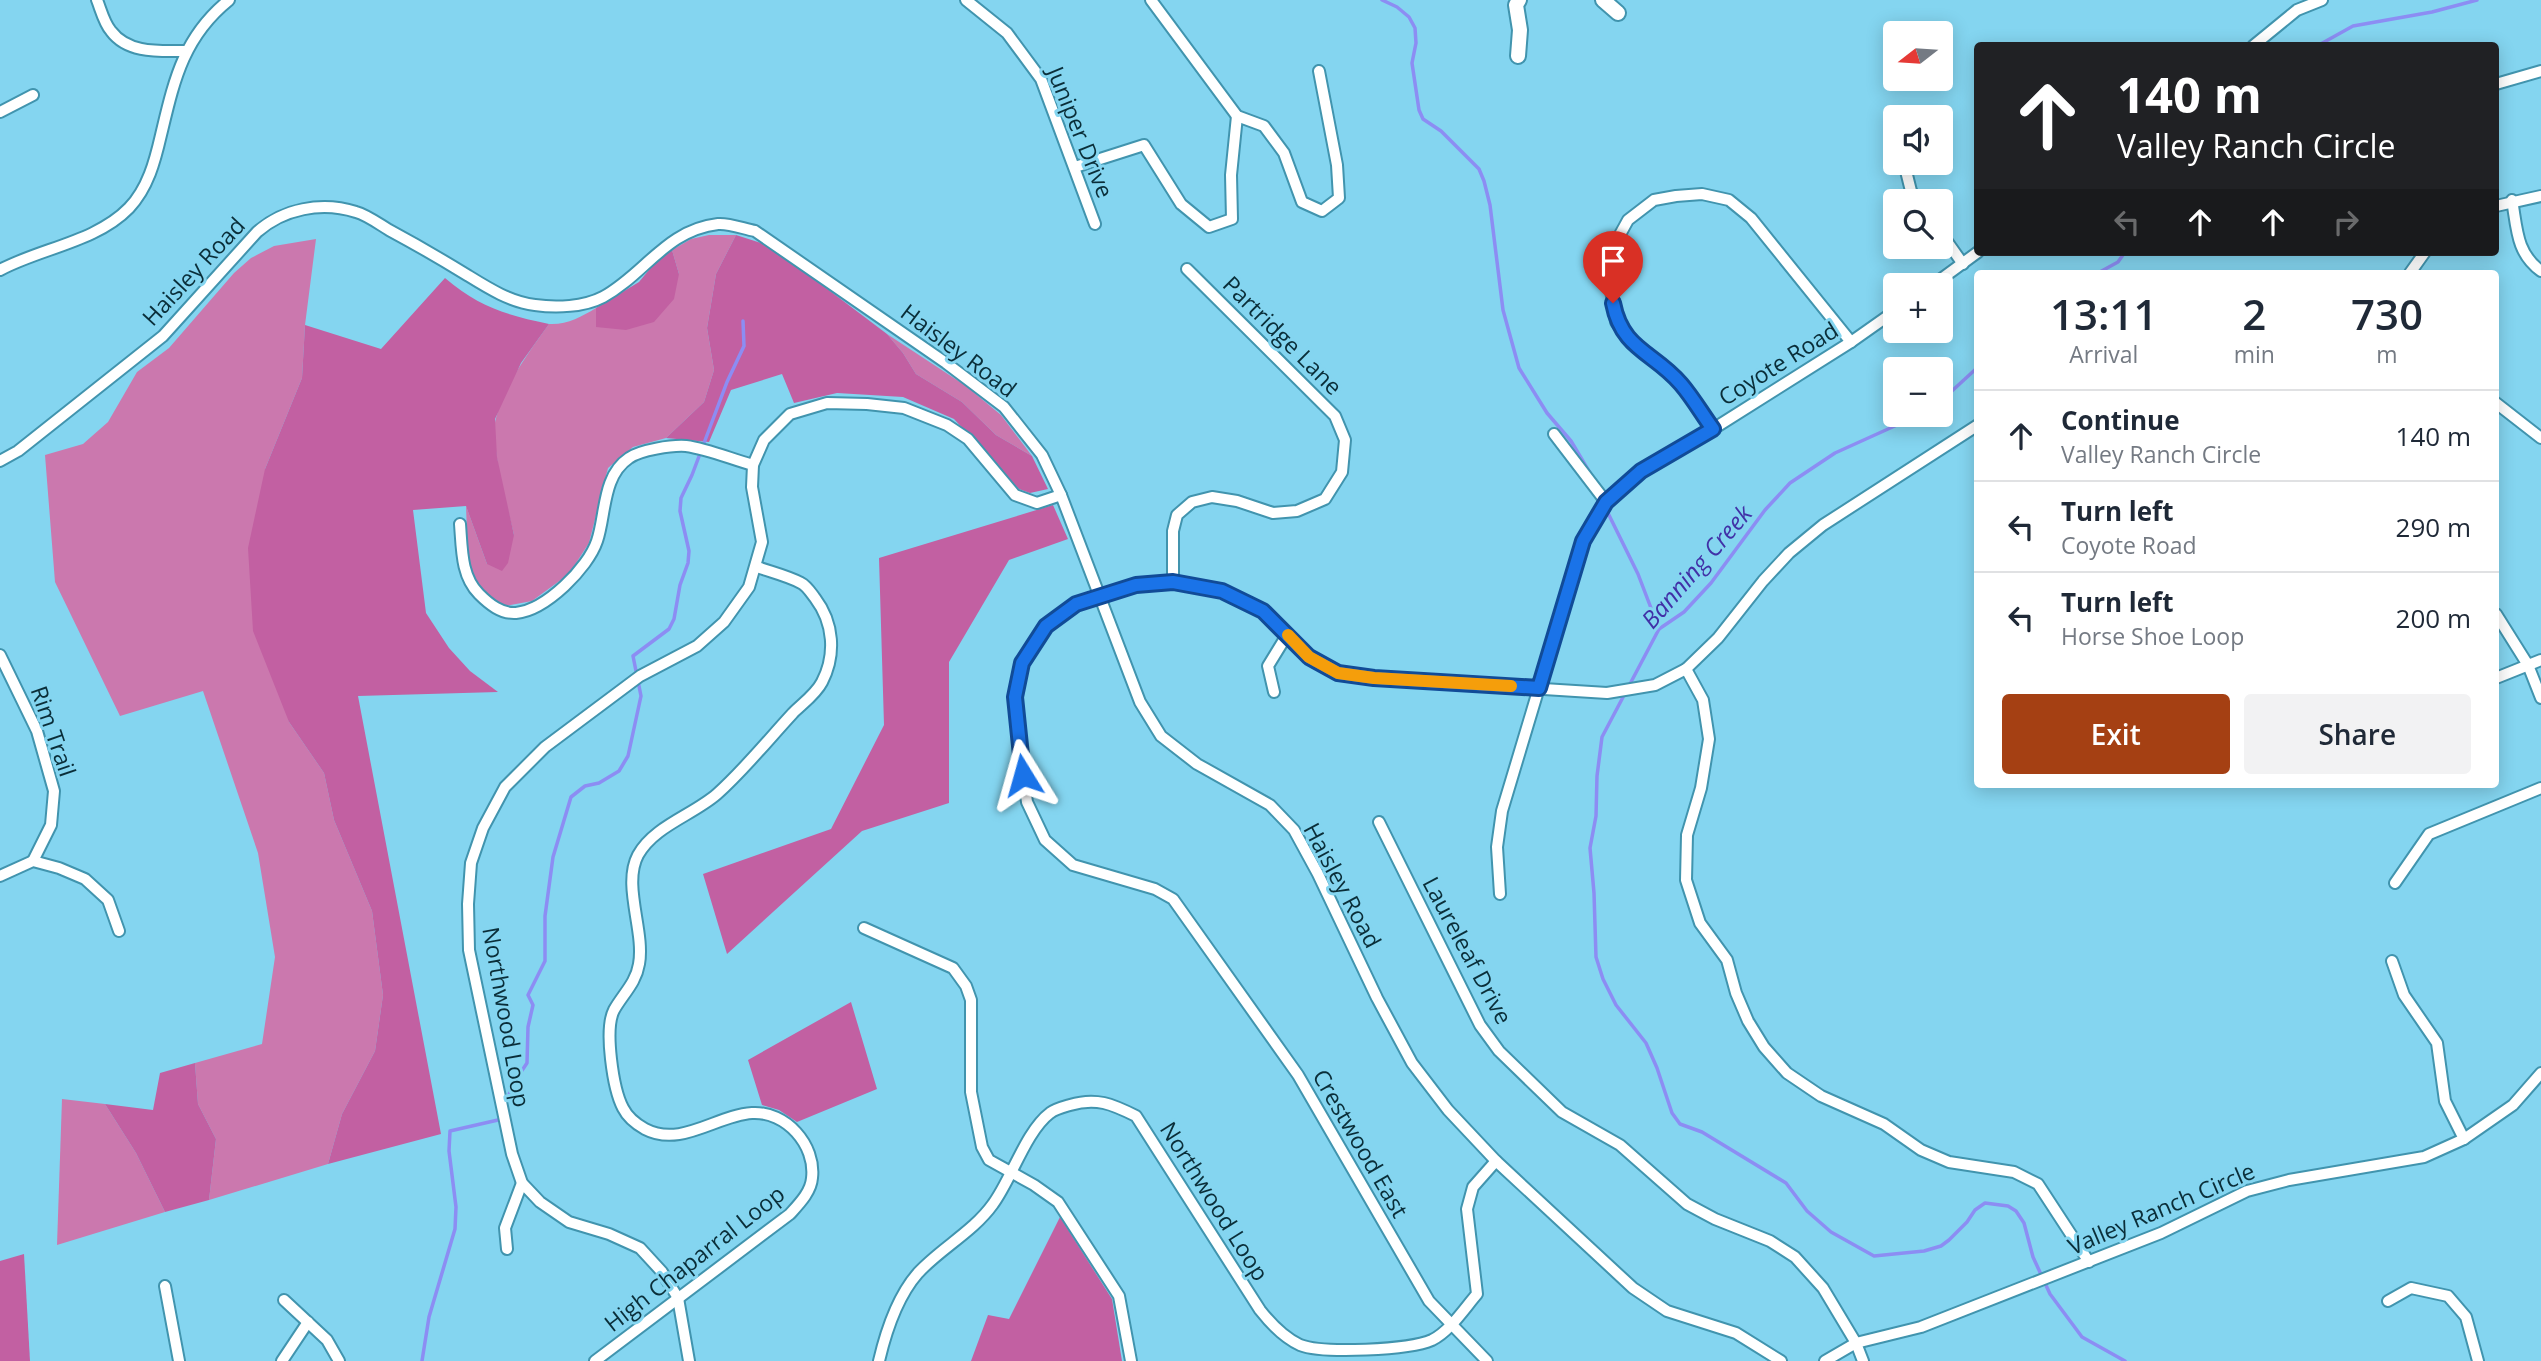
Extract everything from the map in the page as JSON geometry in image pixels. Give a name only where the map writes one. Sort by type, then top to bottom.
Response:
[{"type":"main road","points":[[1603,0],[1618,13]]},
{"type":"main road","points":[[1517,2],[1520,30],[1518,56]]},
{"type":"street","points":[[97,0],[110,31],[122,41],[135,48],[185,51]]},
{"type":"street","points":[[0,270],[22,258],[101,228],[128,209],[142,192],[151,172],[185,51],[207,22],[229,0]]},
{"type":"street","name":"Juniper Drive","points":[[966,0],[1007,33],[1041,79],[1095,224]]},
{"type":"street","points":[[1151,0],[1237,116],[1264,126],[1284,153],[1302,202],[1322,211],[1339,198],[1337,165],[1319,71]]},
{"type":"street","points":[[2258,42],[2297,10],[2322,0]]},
{"type":"street","points":[[2499,83],[2541,71]]},
{"type":"street","points":[[0,113],[33,95]]},
{"type":"street","points":[[1075,167],[1144,145],[1181,204],[1209,227],[1232,219],[1231,175],[1237,116]]},
{"type":"street","points":[[1713,429],[1681,383],[1632,344],[1616,322],[1610,285],[1611,251],[1628,220],[1654,201],[1702,194],[1729,200],[1751,218],[1851,342]]},
{"type":"street","points":[[2499,205],[2541,196]]},
{"type":"street","points":[[2512,200],[2519,244],[2529,262],[2541,271]]},
{"type":"street","name":"Haisley Road","points":[[0,461],[18,451],[163,336],[270,221],[288,212],[318,207],[357,212],[501,296],[534,305],[566,306],[603,297],[628,279],[662,247],[684,234],[720,224],[755,231],[904,333],[1004,407],[1042,455],[1061,495],[1140,702],[1161,736],[1197,764],[1270,805],[1294,830],[1412,1063],[1448,1110],[1496,1161],[1633,1288],[1667,1311],[1736,1333],[1781,1361]]},
{"type":"street","points":[[1953,250],[1963,264]]},
{"type":"street","points":[[1950,273],[1974,255]]},
{"type":"street","name":"Partridge Lane","points":[[1173,582],[1173,531],[1178,515],[1192,502],[1212,497],[1237,501],[1273,513],[1297,511],[1325,499],[1342,472],[1345,440],[1335,416],[1187,270]]},
{"type":"street","name":"Coyote Road","points":[[1500,894],[1497,847],[1502,811],[1583,541],[1606,502],[1641,471],[1713,429],[1883,319]]},
{"type":"street","points":[[460,524],[463,566],[477,592],[495,609],[516,613],[541,604],[577,575],[597,542],[601,516],[614,476],[628,458],[647,451],[685,446],[753,465],[764,440],[790,414],[827,403],[904,408],[947,425],[968,439],[1015,495],[1037,503],[1061,495]]},
{"type":"street","points":[[2499,404],[2541,438]]},
{"type":"street","points":[[1100,595],[1136,585],[1173,582],[1222,591],[1263,611],[1309,657],[1338,673],[1374,678],[1606,693],[1655,685],[1686,668],[1718,638],[1789,553],[1824,525],[1974,428]]},
{"type":"street","points":[[1554,434],[1606,502]]},
{"type":"street","name":"Northwood Loop","points":[[689,1361],[678,1298],[662,1272],[640,1248],[609,1234],[569,1222],[540,1202],[522,1183],[512,1154],[469,950],[468,904],[471,863],[483,828],[505,787],[545,747],[635,679],[697,646],[724,622],[749,587],[757,567],[762,542],[752,487],[753,465]]},
{"type":"street","name":"High Chaparral Loop","points":[[595,1361],[790,1214],[804,1198],[812,1180],[810,1153],[804,1140],[788,1124],[770,1115],[751,1113],[679,1135],[655,1135],[634,1123],[622,1108],[610,1051],[609,1027],[614,1012],[634,982],[639,965],[641,943],[632,882],[637,856],[652,838],[717,794],[821,684],[832,650],[826,612],[804,583],[757,567]]},
{"type":"street","name":"Crestwood East","points":[[1100,595],[1076,604],[1046,626],[1022,663],[1015,697],[1019,747],[1027,803],[1045,840],[1073,865],[1155,888],[1173,899],[1298,1075],[1429,1301],[1487,1361]]},
{"type":"street","points":[[2499,619],[2528,665],[2541,698]]},
{"type":"street","points":[[1274,692],[1268,666],[1287,635]]},
{"type":"street","name":"Rim Trail","points":[[0,655],[37,731],[54,791],[51,825],[33,861]]},
{"type":"street","points":[[2499,677],[2541,660]]},
{"type":"street","points":[[1686,668],[1703,700],[1709,738],[1701,788],[1687,835],[1686,880],[1700,923],[1727,960],[1736,993],[1748,1021],[1764,1047],[1787,1073],[1821,1096],[1884,1124],[1921,1150],[1948,1162],[2014,1172],[2038,1184],[2089,1262]]},
{"type":"street","points":[[2395,883],[2429,834],[2541,788]]},
{"type":"street","name":"Laureleaf Drive","points":[[1379,822],[1480,1024],[1499,1051],[1562,1112],[1620,1145],[1687,1204],[1715,1219],[1770,1241],[1795,1257],[1823,1288],[1856,1343],[1863,1361]]},
{"type":"street","points":[[0,876],[33,861],[85,879],[108,900],[119,931]]},
{"type":"street","points":[[864,928],[953,968],[966,986],[971,1000],[971,1091],[982,1147],[989,1160],[1058,1202],[1119,1296],[1131,1361]]},
{"type":"street","points":[[2392,961],[2404,995],[2437,1043],[2445,1101],[2464,1139]]},
{"type":"street","name":"Valley Ranch Circle","points":[[1825,1361],[1856,1343],[1921,1327],[2161,1233],[2247,1191],[2289,1180],[2424,1157],[2464,1139],[2513,1105],[2541,1073]]},
{"type":"street","name":"Northwood Loop","points":[[879,1361],[884,1338],[898,1306],[918,1274],[963,1235],[993,1204],[1039,1124],[1050,1112],[1084,1101],[1109,1103],[1136,1116],[1259,1310],[1275,1329],[1299,1344],[1324,1351],[1412,1345],[1433,1339],[1452,1323],[1477,1294],[1467,1209],[1473,1187],[1496,1161]]},
{"type":"street","points":[[506,1249],[505,1228],[522,1183]]},
{"type":"street","points":[[165,1286],[179,1361]]},
{"type":"street","points":[[2388,1301],[2411,1288],[2448,1297],[2466,1317],[2478,1361]]},
{"type":"street","points":[[284,1300],[327,1340],[339,1361]]},
{"type":"street","points":[[282,1361],[308,1322]]},
{"type":"shaded area","points":[[709,235],[736,235],[716,274],[707,328],[714,370],[704,402],[666,438],[633,447],[608,468],[589,543],[569,574],[532,601],[506,606],[491,601],[477,584],[468,560],[466,506],[487,564],[514,535],[500,475],[495,429],[500,405],[518,369],[549,324],[568,322],[596,308],[596,327],[679,274],[672,250],[691,239]]},
{"type":"shaded area","points":[[736,235],[761,243],[793,263],[887,334],[916,374],[962,402],[996,435],[1032,456],[1048,489],[1030,493],[1019,489],[954,419],[903,397],[837,393],[794,403],[782,374],[731,390],[709,442],[666,438],[704,402],[714,370],[707,328],[716,274]]},
{"type":"shaded area","points":[[316,239],[305,325],[302,378],[265,469],[289,722],[324,773],[334,820],[372,911],[383,995],[375,1051],[342,1114],[328,1164],[209,1200],[216,1139],[198,1104],[195,1063],[262,1044],[275,957],[258,853],[203,691],[120,716],[55,582],[45,455],[83,444],[108,422],[137,372],[169,348],[234,273],[251,258],[274,246]]},
{"type":"shaded area","points":[[672,250],[679,274],[674,299],[654,322],[626,330],[596,327],[596,308],[639,282],[658,259]]},
{"type":"shaded area","points":[[445,278],[482,303],[519,317],[549,324],[521,363],[495,419],[497,457],[514,535],[508,563],[502,571],[487,564],[466,506],[413,510],[426,613],[449,648],[470,671],[498,692],[358,696],[441,1134],[328,1164],[342,1114],[375,1051],[383,995],[372,911],[334,820],[324,773],[289,722],[253,631],[248,548],[265,469],[302,378],[305,325],[381,349]]},
{"type":"shaded area","points":[[887,334],[966,386],[1001,415],[1032,456],[996,435],[962,402],[916,374]]},
{"type":"shaded area","points":[[1053,505],[1068,539],[1009,560],[949,662],[949,803],[862,831],[727,954],[703,874],[831,829],[884,725],[879,558]]},
{"type":"shaded area","points":[[851,1002],[877,1089],[797,1122],[779,1110],[762,1105],[748,1060]]},
{"type":"shaded area","points":[[195,1063],[198,1104],[216,1139],[209,1200],[165,1212],[136,1153],[105,1104],[153,1110],[160,1073]]},
{"type":"shaded area","points":[[62,1099],[105,1104],[136,1153],[165,1212],[57,1245]]},
{"type":"shaded area","points":[[1060,1217],[1112,1299],[1122,1361],[971,1361],[988,1315],[1009,1319]]},
{"type":"shaded area","points":[[24,1254],[30,1361],[0,1361],[0,1261]]},
{"type":"waterway","points":[[1382,0],[1409,17],[1415,28],[1416,43],[1412,63],[1419,110],[1423,119],[1441,131],[1479,169],[1484,181],[1490,205],[1503,310],[1519,368],[1547,413],[1571,441],[1590,473]]},
{"type":"waterway","name":"Banning Creek","points":[[2324,42],[2353,26],[2432,12],[2477,0]]},
{"type":"waterway","name":"Banning Creek","points":[[2103,270],[2118,262],[2122,256]]},
{"type":"waterway","points":[[508,1100],[511,1087],[527,1063],[528,1027],[533,1005],[528,995],[545,961],[545,916],[553,857],[571,797],[585,786],[599,783],[619,771],[628,756],[641,696],[633,656],[669,629],[674,619],[689,551],[680,511],[681,498],[744,346],[743,321]]},
{"type":"waterway","name":"Banning Creek","points":[[1953,390],[1974,371]]},
{"type":"waterway","name":"Banning Creek","points":[[1892,427],[1835,453],[1790,483],[1765,510],[1711,583],[1684,612],[1659,629],[1602,737],[1596,816],[1590,848],[1596,957],[1616,1005],[1646,1043],[1672,1113],[1680,1124],[1702,1132],[1786,1183],[1807,1211],[1831,1232],[1874,1256],[1924,1251],[1941,1246],[1985,1203],[2008,1206],[2016,1211],[2024,1223],[2033,1257],[2050,1294],[2082,1337],[2125,1361]]},
{"type":"waterway","points":[[1606,509],[1638,574],[1659,629]]},
{"type":"waterway","points":[[422,1361],[429,1317],[455,1229],[456,1207],[449,1151],[450,1131],[498,1120]]},
{"type":"slow traffic","points":[[1288,635],[1309,657],[1338,673],[1374,678],[1511,686]]},
{"type":"route","points":[[1023,775],[1015,697],[1022,663],[1046,626],[1076,604],[1136,585],[1173,582],[1222,591],[1263,611],[1309,657],[1338,673],[1374,678],[1539,688],[1583,541],[1606,502],[1641,471],[1713,429],[1681,383],[1632,344],[1616,322],[1613,303]]}]
